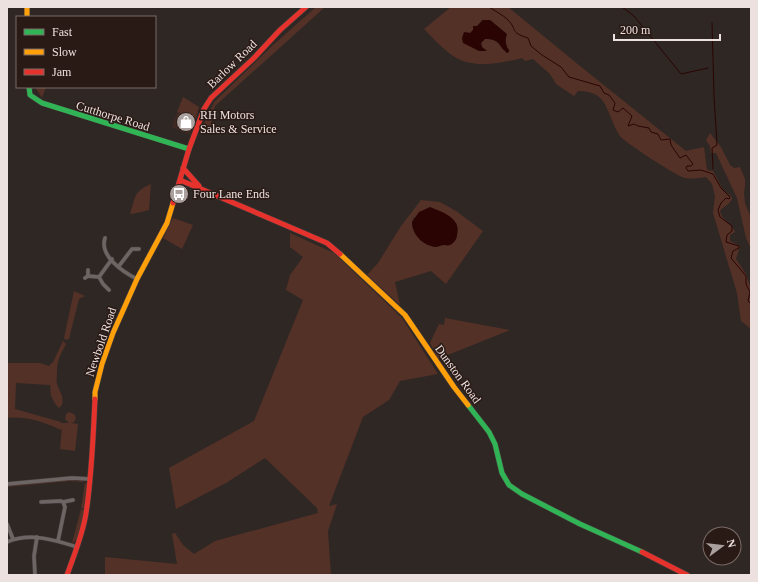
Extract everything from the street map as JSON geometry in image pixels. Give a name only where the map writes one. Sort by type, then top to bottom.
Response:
[{"type":"main road","name":"Barlow Road","points":[[189,149],[205,106],[211,98],[254,58],[280,30],[306,7]]},
{"type":"main road","name":"Cutthorpe Road","points":[[29,88],[30,95],[42,102],[63,110],[189,149]]},
{"type":"main road","name":"Newbold Road","points":[[67,575],[78,547],[86,514],[90,479],[95,392],[102,364],[113,333],[137,279],[167,222],[189,149]]},
{"type":"main road","name":"Dunston Road","points":[[183,168],[201,188]]},
{"type":"main road","name":"Dunston Road","points":[[180,180],[327,243],[336,250],[405,315],[454,387],[489,432],[495,444],[502,473],[509,485],[522,494],[574,521],[687,575]]},
{"type":"street","points":[[105,238],[104,246],[106,252],[119,266],[137,279]]},
{"type":"street","points":[[99,248],[104,246]]},
{"type":"street","points":[[119,266],[132,247],[139,249]]},
{"type":"street","points":[[88,270],[86,277],[99,276],[112,259]]},
{"type":"street","points":[[99,276],[102,284],[109,291],[113,288]]},
{"type":"street","points":[[7,484],[72,478],[90,479]]},
{"type":"street","points":[[41,502],[63,502],[73,500]]},
{"type":"street","points":[[58,541],[65,507],[63,502]]},
{"type":"street","points":[[7,524],[13,539]]},
{"type":"street","points":[[7,542],[22,537],[37,537],[78,547]]},
{"type":"street","points":[[35,575],[34,556],[37,537]]},
{"type":"shaded area","points":[[316,7],[325,7],[215,106],[209,133],[202,128],[214,102],[272,46]]},
{"type":"shaded area","points":[[451,7],[508,7],[686,151],[704,147],[707,170],[713,171],[723,190],[731,196],[732,199],[720,211],[735,232],[730,235],[730,241],[740,246],[736,259],[746,274],[751,289],[751,329],[741,321],[737,293],[713,213],[715,196],[712,184],[706,177],[691,179],[682,177],[639,151],[620,136],[601,99],[588,92],[578,91],[574,96],[556,84],[550,74],[533,59],[525,61],[522,58],[494,64],[475,64],[466,62],[449,53],[424,29]],"holes":[[[482,20],[490,20],[503,31],[507,47],[503,50],[496,41],[491,39],[485,39],[481,43],[484,50],[467,32],[470,33],[473,30],[473,26],[477,26]]]},
{"type":"shaded area","points":[[483,20],[490,20],[507,34],[506,42],[509,52],[507,53],[496,41],[490,39],[485,39],[481,43],[482,47],[487,51],[479,51],[463,43],[462,38],[464,32],[470,33],[473,30],[473,26],[477,26]]},
{"type":"shaded area","points":[[36,88],[46,88],[42,98]]},
{"type":"shaded area","points":[[183,97],[199,107],[196,118],[177,112]]},
{"type":"shaded area","points":[[177,112],[196,118],[190,135],[172,127]]},
{"type":"shaded area","points":[[710,133],[721,147],[730,165],[734,168],[740,167],[745,179],[745,203],[751,218],[751,249],[746,238],[737,198],[716,153],[711,153],[710,146],[706,140]]},
{"type":"shaded area","points":[[151,184],[149,210],[130,214],[138,192]]},
{"type":"shaded area","points":[[421,200],[440,202],[456,211],[483,231],[446,284],[431,271],[395,282],[400,305],[367,275],[378,263],[401,226]],"holes":[[[414,217],[450,245],[442,245],[437,247],[412,227]]]},
{"type":"shaded area","points":[[430,207],[450,216],[457,224],[458,229],[456,238],[450,245],[435,247],[430,246],[416,235],[412,222],[419,212]]},
{"type":"shaded area","points":[[173,218],[193,225],[182,249],[163,238]]},
{"type":"shaded area","points":[[290,233],[334,253],[402,318],[438,374],[400,381],[389,400],[363,417],[329,506],[337,504],[328,531],[331,575],[105,575],[105,557],[177,564],[172,534],[175,533],[183,545],[194,554],[215,541],[318,513],[317,508],[265,458],[226,483],[176,509],[169,468],[254,421],[303,300],[286,290],[290,275],[303,257],[290,247]]},
{"type":"shaded area","points":[[74,291],[85,296],[79,299],[69,339],[66,340],[64,338]]},
{"type":"shaded area","points":[[445,318],[510,330],[438,359],[430,343],[439,324],[444,325]]},
{"type":"shaded area","points":[[63,341],[66,344],[60,355],[57,368],[57,384],[62,396],[62,405],[59,408],[56,405],[51,396],[50,385],[16,383],[15,409],[61,422],[62,424],[69,423],[65,419],[66,414],[69,412],[74,414],[76,418],[74,422],[71,423],[78,424],[75,451],[60,449],[62,427],[61,430],[35,420],[7,418],[7,363],[40,363],[49,366],[53,362]]},
{"type":"shaded area","points":[[68,480],[84,481],[7,487],[7,485]]},
{"type":"shaded area","points":[[85,482],[87,485],[84,508],[81,508]]},
{"type":"shaded area","points":[[81,509],[84,510],[80,533],[72,543]]},
{"type":"waterway","points":[[489,7],[506,18],[518,34],[528,38],[531,46],[561,67],[569,77],[600,86],[604,93],[609,95],[615,103],[613,110],[618,112],[623,108],[632,116],[628,126],[634,124],[649,128],[651,132],[658,134],[661,140],[670,139],[671,145],[680,158],[686,155],[693,164],[691,166],[687,166],[686,168],[688,171],[701,170],[713,174],[721,188],[730,197],[729,199],[726,198],[721,203],[718,210],[720,217],[732,226],[732,231],[727,235],[726,242],[739,246],[739,248],[733,251],[731,258],[746,276],[746,284],[750,292],[748,301],[751,304]]},
{"type":"waterway","points":[[622,7],[634,16],[681,74],[708,68]]},
{"type":"waterway","points":[[712,23],[717,145],[712,148],[713,169]]},
{"type":"traffic: fast","points":[[29,88],[30,95],[42,103],[189,149]]},
{"type":"traffic: fast","points":[[468,405],[489,432],[495,444],[502,473],[509,485],[522,494],[580,524],[642,552]]},
{"type":"traffic: slow","points":[[27,7],[27,16]]},
{"type":"traffic: slow","points":[[95,399],[95,392],[102,364],[113,333],[137,279],[167,223],[173,203]]},
{"type":"traffic: slow","points":[[340,254],[405,315],[468,405]]},
{"type":"traffic: jam","points":[[173,203],[189,149],[204,109],[211,98],[254,58],[280,30],[306,7]]},
{"type":"traffic: jam","points":[[183,168],[199,186]]},
{"type":"traffic: jam","points":[[180,180],[327,243],[340,254]]},
{"type":"traffic: jam","points":[[67,575],[81,537],[85,521],[91,470],[95,399]]},
{"type":"traffic: jam","points":[[642,552],[687,575]]},
{"type":"place","name":"RH Motors Sales & Service","points":[[186,122]]},
{"type":"place","name":"Four Lane Ends","points":[[179,194]]}]
